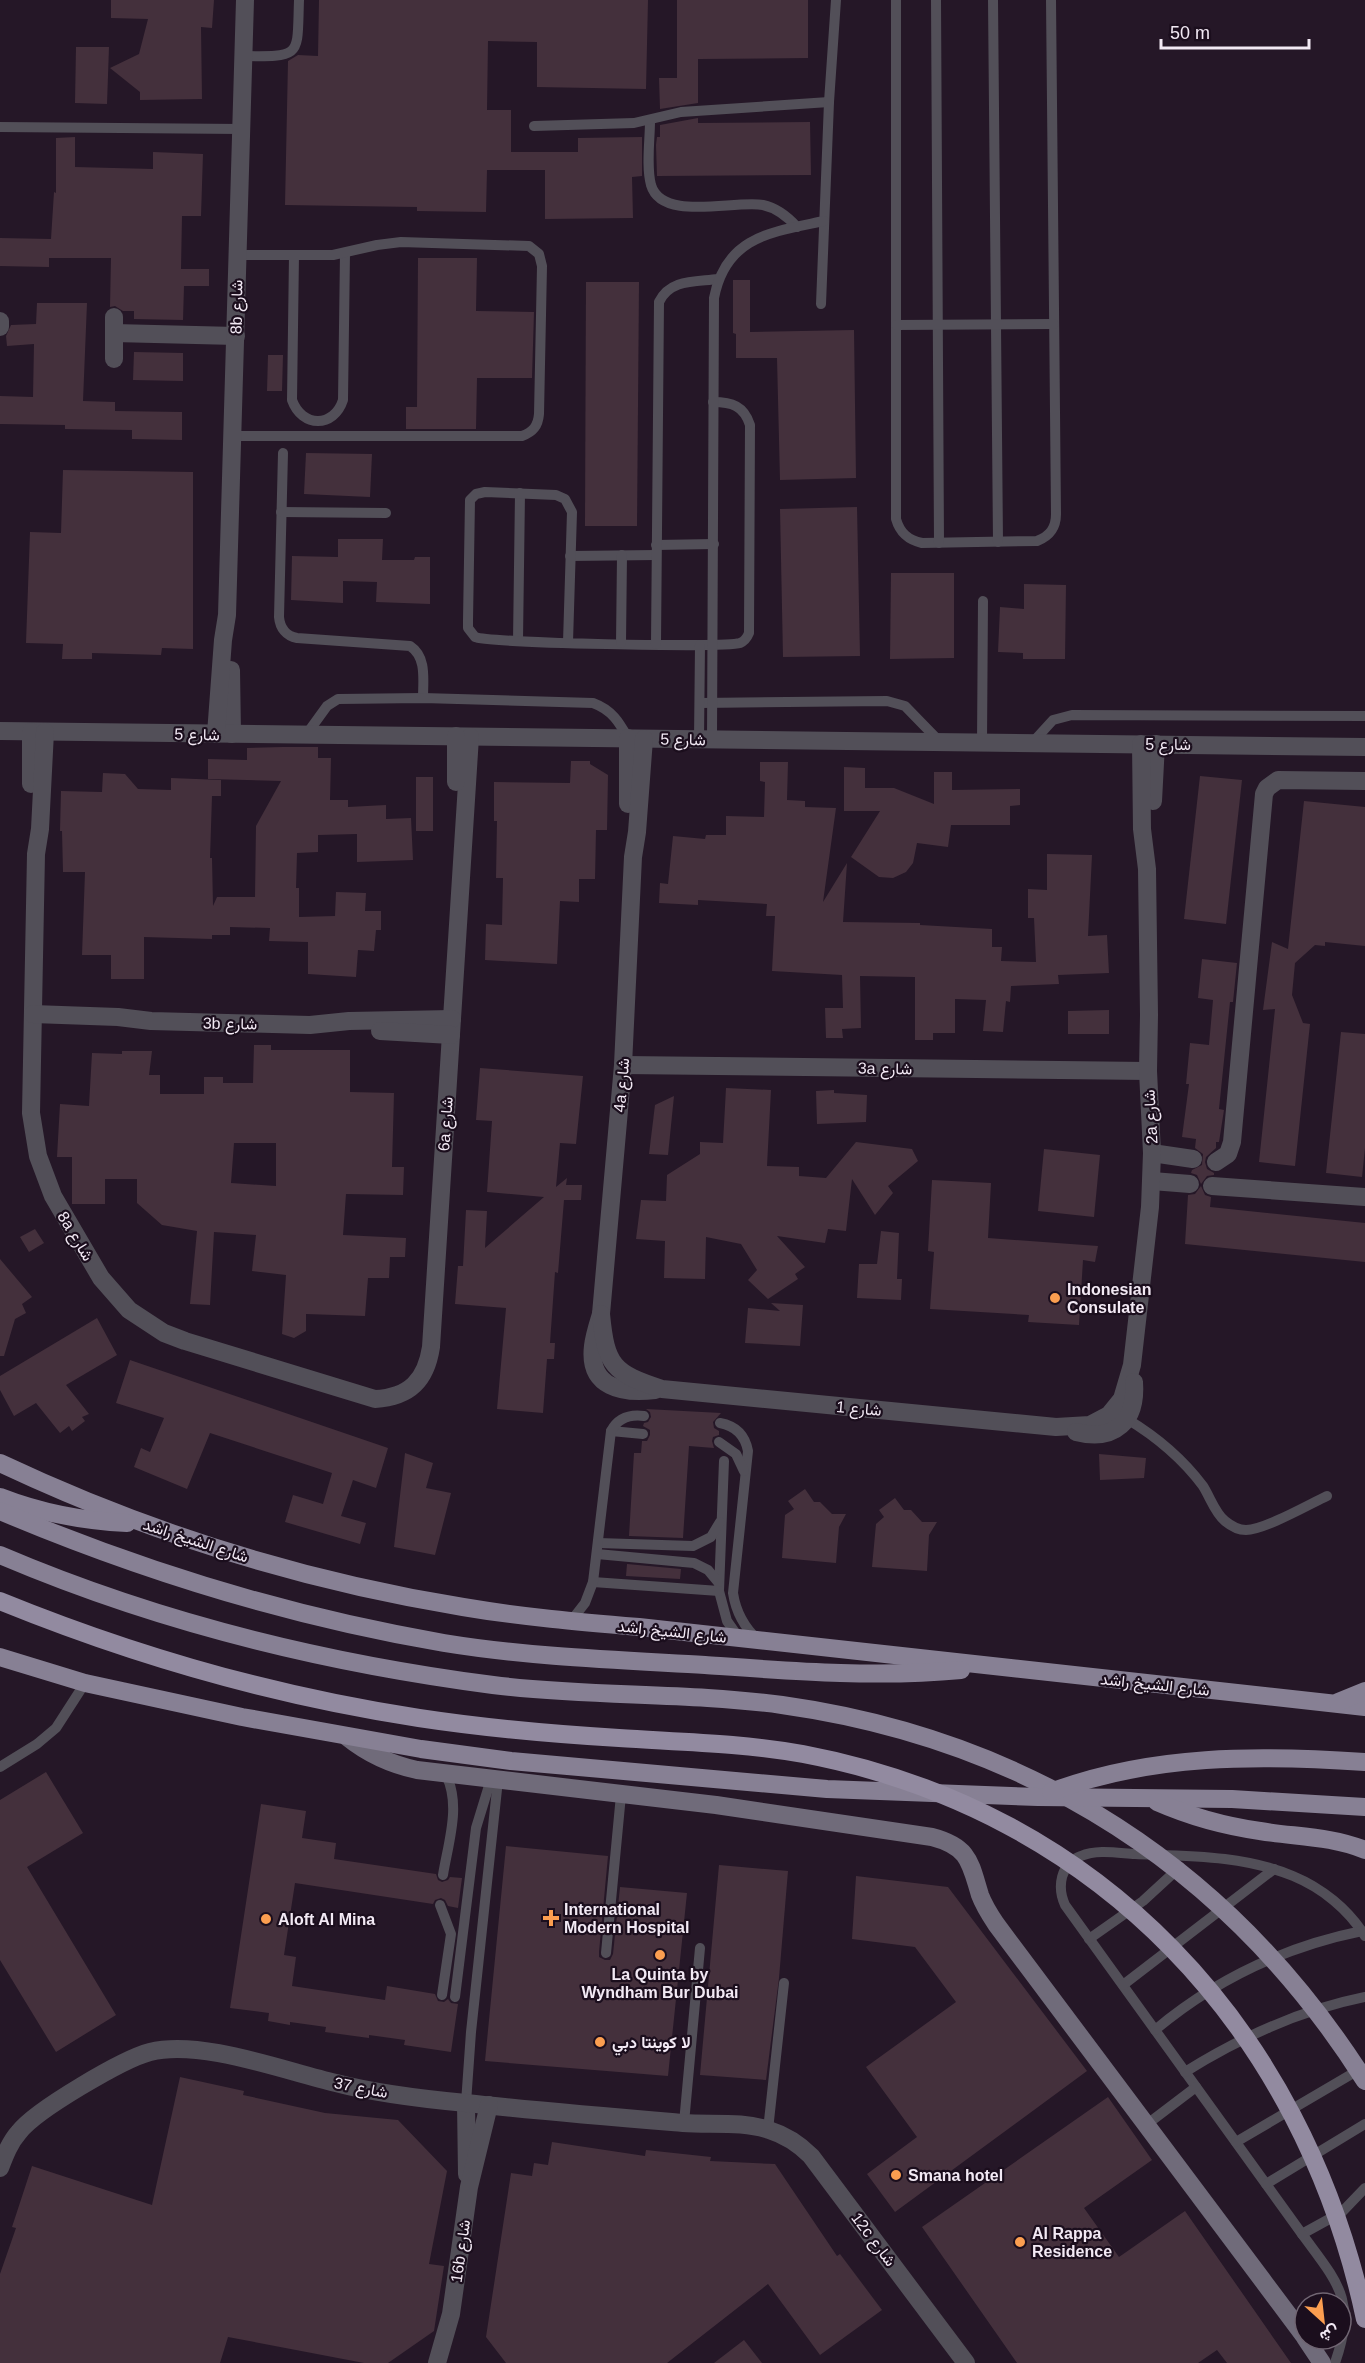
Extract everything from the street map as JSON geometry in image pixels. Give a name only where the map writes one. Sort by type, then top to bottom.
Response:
[{"type":"highway","points":[[0,1601],[61,1625],[153,1656],[290,1693],[375,1711],[483,1727],[733,1745],[804,1754],[880,1773],[920,1786],[998,1821],[1066,1860],[1124,1904],[1182,1958],[1236,2023],[1282,2094],[1319,2167],[1347,2244],[1365,2319]]},
{"type":"main road","name":"شارع الشيخ راشد","points":[[0,1463],[144,1523],[248,1557],[332,1580],[463,1607],[572,1621],[1365,1707]]},
{"type":"main road","points":[[0,1497],[58,1515],[87,1520],[144,1523]]},
{"type":"main road","points":[[0,1511],[140,1565],[241,1596],[321,1617],[446,1643],[591,1659],[832,1673],[946,1672],[1002,1667]]},
{"type":"main road","points":[[0,1555],[55,1578],[156,1613],[244,1638],[365,1665],[436,1677],[539,1689],[728,1699],[781,1705],[879,1723],[970,1751],[1021,1773],[1089,1809],[1163,1858],[1197,1886],[1254,1938],[1292,1979],[1333,2032],[1365,2081]]},
{"type":"main road","points":[[1,1658],[85,1683],[242,1718],[421,1749],[511,1761],[722,1781],[897,1792],[1038,1797],[1144,1797],[1320,1803],[1365,1807]]},
{"type":"main road","points":[[1334,1704],[1365,1691]]},
{"type":"main road","points":[[346,1737],[386,1762],[417,1770],[621,1796],[716,1805],[932,1837],[950,1843],[970,1863],[983,1904],[996,1924],[1293,2321]]},
{"type":"main road","points":[[1038,1797],[1105,1775],[1184,1761],[1274,1758],[1365,1762]]},
{"type":"main road","points":[[1144,1797],[1212,1821],[1260,1831],[1323,1838],[1365,1850]]},
{"type":"street","name":"8b شارع","points":[[224,734],[231,654],[227,615],[245,0]]},
{"type":"street","points":[[0,321],[0,327]]},
{"type":"street","points":[[114,359],[114,325],[236,336]]},
{"type":"street","name":"شارع 5","points":[[0,731],[1365,747]]},
{"type":"street","name":"8a شارع","points":[[38,732],[40,829],[36,854],[31,1113],[38,1156],[53,1196],[101,1278],[129,1310],[155,1328],[184,1341],[363,1397],[388,1398],[410,1389]]},
{"type":"street","name":"6a شارع","points":[[410,1389],[425,1370],[430,1347],[452,1027],[461,852],[465,827],[463,737]]},
{"type":"street","name":"4a شارع","points":[[608,1371],[601,1314],[623,1065],[633,856],[637,832],[636,738]]},
{"type":"street","name":"2a شارع","points":[[1118,1420],[1135,1399],[1132,1365],[1145,1263],[1152,1181],[1148,1071],[1149,744]]},
{"type":"street","points":[[1216,1162],[1228,1154],[1232,1142],[1264,794],[1267,788],[1278,780],[1365,781]]},
{"type":"street","name":"3b شارع","points":[[32,1020],[118,1017],[151,1021],[310,1024],[348,1030],[452,1027]]},
{"type":"street","name":"3a شارع","points":[[623,1065],[1148,1071]]},
{"type":"street","points":[[1152,1153],[1193,1160]]},
{"type":"street","points":[[1152,1181],[1190,1184]]},
{"type":"street","points":[[1212,1186],[1365,1197]]},
{"type":"street","name":"شارع 1","points":[[608,1371],[609,1385],[629,1392],[662,1389],[1056,1427],[1090,1425],[1118,1420]]},
{"type":"street","name":"شارع 37","points":[[0,2167],[17,2133],[40,2112],[127,2060],[149,2052],[168,2049],[206,2051],[339,2084],[466,2103],[684,2123],[755,2127],[768,2130]]},
{"type":"street","name":"16b شارع","points":[[466,2103],[469,2187]]},
{"type":"street","name":"16b شارع","points":[[437,2363],[451,2314],[469,2187],[489,2105]]},
{"type":"street","name":"12c شارع","points":[[768,2130],[792,2140],[811,2156],[966,2363]]},
{"type":"street","name":"16b شارع","points":[[451,2314],[452,2363]]},
{"type":"lane","points":[[243,56],[283,56],[292,51],[297,41],[298,0]]},
{"type":"lane","points":[[821,304],[829,102],[836,0]]},
{"type":"lane","points":[[896,0],[896,519],[898,526],[908,538],[922,543],[1037,541],[1045,538],[1054,527],[1051,0]]},
{"type":"lane","points":[[936,0],[939,543]]},
{"type":"lane","points":[[993,0],[998,542]]},
{"type":"lane","points":[[534,126],[634,123],[681,112],[829,102]]},
{"type":"lane","points":[[650,121],[650,183],[659,198],[666,203],[682,207],[762,205],[782,212],[797,227]]},
{"type":"lane","points":[[0,127],[242,129]]},
{"type":"lane","points":[[706,739],[713,703],[714,297],[718,279],[726,264],[738,250],[753,239],[824,221]]},
{"type":"lane","points":[[233,436],[522,436],[533,431],[537,426],[539,414],[542,266],[534,249],[523,245],[400,243],[377,245],[345,253],[238,255]]},
{"type":"lane","points":[[294,255],[292,400],[295,408],[306,419],[322,421],[336,414],[343,400],[345,253]]},
{"type":"lane","points":[[656,644],[659,302],[668,288],[676,284],[718,279]]},
{"type":"lane","points":[[896,325],[1054,324]]},
{"type":"lane","points":[[568,642],[572,512],[568,502],[556,495],[485,492],[476,494],[470,500],[468,628],[480,640],[518,641],[568,642],[621,643],[700,645],[739,643],[746,640],[749,633],[751,434],[750,425],[742,410],[726,402],[713,402]]},
{"type":"lane","points":[[283,453],[279,617],[284,631],[297,638],[411,646],[416,649],[421,659],[423,698]]},
{"type":"lane","points":[[518,641],[520,493]]},
{"type":"lane","points":[[281,512],[386,513]]},
{"type":"lane","points":[[570,556],[622,555],[714,544]]},
{"type":"lane","points":[[621,643],[622,555]]},
{"type":"lane","points":[[982,742],[983,602]]},
{"type":"lane","points":[[700,645],[700,703],[706,739]]},
{"type":"lane","points":[[306,735],[327,706],[338,699],[423,698],[594,703],[614,716],[636,738]]},
{"type":"lane","points":[[700,703],[886,700],[905,706],[913,712],[940,742]]},
{"type":"lane","points":[[1032,743],[1053,720],[1072,715],[1365,716]]},
{"type":"lane","points":[[572,1621],[585,1603],[593,1581],[611,1431],[614,1425],[625,1417],[644,1416]]},
{"type":"lane","points":[[1118,1420],[1162,1442],[1204,1488],[1223,1520],[1237,1528],[1244,1530],[1260,1527],[1327,1496]]},
{"type":"lane","points":[[720,1423],[736,1429],[746,1442],[748,1451],[733,1593],[735,1605],[744,1624],[759,1640]]},
{"type":"lane","points":[[611,1431],[643,1434]]},
{"type":"lane","points":[[718,1442],[736,1454],[743,1466],[745,1480]]},
{"type":"lane","points":[[718,1587],[724,1461]]},
{"type":"lane","points":[[597,1549],[693,1546],[711,1537],[721,1519]]},
{"type":"lane","points":[[597,1549],[694,1563],[708,1570],[718,1587],[727,1621],[739,1638]]},
{"type":"lane","points":[[593,1581],[718,1587]]},
{"type":"lane","points":[[0,1767],[37,1744],[56,1728],[85,1683]]},
{"type":"lane","points":[[443,1875],[454,1804],[452,1788],[445,1773]]},
{"type":"lane","points":[[455,1997],[476,1828],[495,1779]]},
{"type":"lane","points":[[466,2103],[495,1779]]},
{"type":"lane","points":[[606,1953],[621,1796]]},
{"type":"lane","points":[[1155,2030],[1201,1995],[1251,1966],[1305,1945],[1363,1934],[1337,1903],[1323,1892],[1274,1869],[1244,1861],[1191,1856],[1097,1853],[1078,1857],[1071,1862],[1061,1878],[1061,1897],[1089,1939],[1336,2282],[1345,2306],[1345,2330],[1335,2363]]},
{"type":"lane","points":[[1089,1939],[1143,1901],[1191,1856]]},
{"type":"lane","points":[[1123,1985],[1274,1869]]},
{"type":"lane","points":[[442,1995],[451,1934],[442,1910],[465,1918]]},
{"type":"lane","points":[[684,2123],[700,1948]]},
{"type":"lane","points":[[768,2130],[784,1983]]},
{"type":"lane","points":[[1185,2072],[1267,2027],[1326,2006],[1365,1997]]},
{"type":"lane","points":[[1236,2142],[1365,2066]]},
{"type":"lane","points":[[1146,2125],[1196,2087]]},
{"type":"lane","points":[[1266,2184],[1365,2124]]},
{"type":"lane","points":[[1302,2234],[1342,2212],[1365,2188]]},
{"type":"building","points":[[111,0],[214,0],[212,28],[201,27],[202,99],[140,100],[140,92],[110,68],[139,54],[148,19],[111,18]]},
{"type":"building","points":[[319,0],[648,0],[646,89],[537,87],[537,42],[488,41],[487,110],[511,110],[511,152],[578,152],[578,138],[642,137],[642,176],[632,177],[633,218],[545,219],[545,170],[487,170],[486,212],[417,211],[417,207],[285,205],[288,61],[298,55],[318,56]]},
{"type":"building","points":[[677,0],[808,0],[808,58],[698,59],[698,103],[660,109],[659,78],[677,78]]},
{"type":"building","points":[[76,47],[109,47],[107,104],[75,103]]},
{"type":"building","points":[[698,118],[698,123],[810,122],[811,175],[657,176],[656,145],[657,137],[660,137],[660,125]]},
{"type":"building","points":[[75,137],[75,167],[153,169],[153,152],[203,154],[201,216],[182,216],[181,269],[209,269],[209,286],[184,286],[183,320],[134,319],[134,311],[123,311],[115,306],[110,307],[111,258],[49,258],[49,267],[0,266],[0,238],[51,239],[54,192],[56,193],[56,138]]},
{"type":"building","points":[[418,258],[477,258],[476,311],[534,312],[532,378],[477,378],[476,429],[406,429],[406,407],[417,407]]},
{"type":"building","points":[[733,280],[750,280],[750,332],[854,330],[856,478],[780,480],[777,358],[736,358],[736,334],[733,333]]},
{"type":"building","points":[[586,282],[639,282],[637,526],[585,526]]},
{"type":"building","points":[[37,303],[87,303],[83,401],[115,402],[115,411],[182,412],[182,440],[132,439],[132,430],[65,429],[65,425],[0,424],[0,396],[33,397],[34,344],[7,346],[6,336],[11,325],[36,324]]},
{"type":"building","points":[[134,352],[183,353],[183,381],[133,380]]},
{"type":"building","points":[[268,355],[283,355],[282,391],[267,391]]},
{"type":"building","points":[[306,453],[372,454],[370,497],[304,494]]},
{"type":"building","points":[[63,470],[193,472],[193,649],[162,648],[161,655],[92,653],[92,659],[62,659],[63,644],[26,643],[30,532],[61,533]]},
{"type":"building","points":[[857,507],[860,656],[783,657],[780,509]]},
{"type":"building","points":[[338,539],[383,539],[382,560],[414,560],[415,557],[430,557],[430,604],[376,602],[377,582],[343,581],[343,603],[291,600],[292,556],[338,557]]},
{"type":"building","points":[[891,573],[954,573],[954,658],[890,659]]},
{"type":"building","points":[[1024,584],[1066,585],[1065,659],[1023,659],[1023,653],[998,652],[1000,607],[1024,609]]},
{"type":"building","points":[[318,747],[318,758],[331,758],[330,800],[348,800],[348,807],[386,805],[386,819],[411,818],[413,860],[357,862],[357,834],[318,835],[318,852],[297,853],[296,888],[299,888],[299,917],[335,916],[336,892],[366,893],[365,911],[381,911],[381,930],[376,930],[374,951],[358,950],[356,977],[308,974],[308,942],[269,941],[270,928],[230,927],[230,935],[212,935],[212,939],[144,937],[144,979],[111,979],[111,955],[82,955],[85,872],[63,872],[62,831],[60,831],[61,791],[102,792],[103,773],[125,774],[138,789],[171,790],[171,778],[221,780],[221,796],[212,796],[210,858],[212,858],[213,906],[217,897],[255,897],[256,826],[281,781],[208,779],[208,759],[247,760],[247,748]]},
{"type":"building","points":[[571,761],[590,761],[590,764],[608,775],[607,830],[596,830],[595,879],[579,879],[579,902],[560,901],[557,964],[485,960],[486,924],[502,925],[503,878],[496,878],[497,821],[494,821],[494,782],[570,783]]},
{"type":"building","points":[[760,762],[788,762],[787,800],[805,801],[805,807],[836,808],[823,902],[847,863],[843,922],[920,923],[920,925],[992,929],[992,947],[1002,947],[1001,961],[1036,962],[1034,918],[1028,918],[1028,889],[1047,890],[1047,854],[1092,855],[1088,936],[1107,935],[1109,973],[1058,975],[1059,984],[1011,986],[1010,1002],[1006,1001],[1003,1032],[983,1031],[986,1000],[955,999],[955,1033],[933,1033],[933,1040],[915,1040],[915,977],[860,976],[861,1028],[842,1029],[843,1038],[826,1038],[825,1008],[843,1008],[842,975],[772,971],[775,916],[766,916],[767,904],[698,900],[698,905],[659,903],[660,883],[668,884],[673,836],[705,839],[706,835],[726,835],[726,816],[764,817],[765,782],[760,781]]},
{"type":"building","points":[[844,767],[865,768],[865,788],[894,788],[934,804],[934,772],[952,772],[952,790],[1020,789],[1020,805],[1010,806],[1010,825],[951,825],[948,847],[917,843],[913,863],[906,872],[893,878],[879,877],[851,857],[880,811],[844,811]]},
{"type":"building","points":[[1200,776],[1242,780],[1226,924],[1184,919]]},
{"type":"building","points":[[416,777],[433,777],[433,831],[416,831]]},
{"type":"building","points":[[1304,801],[1365,807],[1365,946],[1325,942],[1325,946],[1315,945],[1295,963],[1292,995],[1303,1023],[1310,1024],[1295,1166],[1259,1162],[1275,1009],[1263,1010],[1272,942],[1288,949]]},
{"type":"building","points":[[1202,959],[1237,963],[1233,1002],[1230,1002],[1219,1109],[1224,1110],[1219,1142],[1216,1142],[1216,1148],[1206,1157],[1205,1162],[1207,1169],[1214,1175],[1207,1176],[1201,1184],[1197,1175],[1191,1173],[1192,1170],[1202,1165],[1203,1154],[1195,1148],[1196,1139],[1182,1137],[1189,1084],[1186,1084],[1190,1043],[1209,1045],[1213,1000],[1198,998]]},
{"type":"building","points":[[1109,1010],[1109,1034],[1068,1034],[1068,1011]]},
{"type":"building","points":[[1341,1032],[1365,1034],[1365,1148],[1362,1177],[1326,1173]]},
{"type":"building","points":[[254,1045],[271,1045],[271,1050],[350,1050],[350,1092],[394,1093],[392,1167],[404,1167],[403,1195],[346,1194],[343,1235],[406,1238],[405,1257],[390,1257],[389,1278],[368,1278],[365,1316],[306,1314],[306,1331],[294,1338],[282,1334],[286,1275],[252,1271],[256,1235],[214,1232],[210,1305],[190,1304],[197,1231],[162,1225],[137,1203],[137,1179],[105,1179],[105,1204],[72,1204],[72,1157],[57,1157],[60,1104],[89,1106],[92,1053],[122,1054],[122,1051],[152,1051],[149,1075],[160,1075],[160,1094],[204,1094],[204,1077],[223,1077],[223,1083],[253,1083]],"holes":[[[234,1143],[276,1143],[276,1186],[231,1183]]]},
{"type":"building","points":[[480,1068],[583,1076],[576,1144],[560,1143],[556,1187],[567,1178],[566,1185],[582,1185],[581,1200],[564,1200],[558,1273],[555,1272],[550,1343],[555,1343],[554,1359],[547,1359],[543,1413],[497,1409],[506,1308],[455,1304],[458,1266],[463,1266],[466,1210],[487,1211],[485,1248],[544,1197],[487,1192],[492,1121],[476,1120]]},
{"type":"building","points":[[726,1088],[771,1090],[767,1166],[799,1167],[799,1176],[826,1178],[856,1142],[912,1149],[918,1161],[888,1186],[893,1193],[875,1215],[852,1179],[846,1231],[828,1229],[825,1243],[777,1236],[805,1267],[795,1274],[798,1279],[768,1299],[748,1280],[757,1270],[741,1244],[706,1237],[705,1279],[664,1278],[665,1241],[636,1239],[641,1200],[666,1201],[667,1175],[700,1154],[700,1142],[723,1143]]},
{"type":"building","points":[[834,1090],[834,1093],[867,1095],[866,1122],[817,1124],[816,1091]]},
{"type":"building","points":[[674,1096],[668,1155],[649,1154],[655,1105]]},
{"type":"building","points":[[1044,1149],[1100,1155],[1094,1217],[1038,1211]]},
{"type":"building","points":[[932,1180],[991,1183],[988,1238],[1098,1246],[1095,1262],[1083,1260],[1079,1325],[1028,1322],[1029,1315],[930,1309],[934,1252],[928,1251]]},
{"type":"building","points":[[1201,1186],[1205,1195],[1211,1197],[1210,1207],[1365,1223],[1365,1262],[1185,1244],[1188,1195],[1195,1194]]},
{"type":"building","points":[[35,1229],[44,1243],[29,1252],[20,1237]]},
{"type":"building","points":[[881,1231],[899,1233],[897,1279],[902,1279],[901,1300],[857,1298],[859,1264],[877,1264]]},
{"type":"building","points":[[0,1259],[32,1297],[22,1304],[26,1313],[15,1319],[4,1356],[0,1356]]},
{"type":"building","points":[[771,1303],[803,1305],[800,1346],[745,1343],[748,1308],[780,1311]]},
{"type":"building","points":[[97,1318],[117,1355],[66,1385],[89,1414],[82,1417],[85,1421],[72,1431],[69,1426],[60,1433],[36,1403],[14,1416],[0,1390],[0,1376]]},
{"type":"building","points":[[130,1360],[388,1448],[376,1488],[353,1480],[341,1516],[366,1523],[360,1544],[285,1522],[293,1495],[323,1504],[332,1473],[210,1433],[187,1489],[134,1467],[141,1448],[150,1452],[164,1418],[116,1403]]},
{"type":"building","points":[[646,1409],[721,1413],[713,1422],[714,1428],[719,1431],[719,1435],[713,1437],[714,1448],[689,1446],[683,1538],[629,1536],[634,1453],[641,1453],[642,1441],[647,1441],[650,1435],[650,1430],[643,1426],[651,1417],[650,1412]]},
{"type":"building","points":[[405,1453],[433,1463],[426,1488],[451,1493],[435,1555],[394,1547]]},
{"type":"building","points":[[1099,1454],[1146,1458],[1144,1478],[1100,1480]]},
{"type":"building","points":[[805,1489],[814,1502],[820,1502],[832,1514],[846,1514],[839,1527],[836,1563],[782,1558],[785,1515],[794,1509],[788,1501]]},
{"type":"building","points":[[895,1498],[904,1510],[911,1510],[922,1522],[937,1522],[929,1535],[927,1571],[872,1567],[876,1524],[884,1517],[879,1510]]},
{"type":"building","points":[[627,1564],[681,1569],[680,1579],[626,1576]]},
{"type":"building","points":[[46,1772],[83,1833],[27,1867],[116,2015],[56,2052],[0,1960],[0,1800]]},
{"type":"building","name":"Aloft Al Mina","points":[[261,1804],[306,1811],[302,1838],[336,1843],[334,1859],[436,1874],[438,1880],[442,1882],[450,1877],[462,1878],[458,1908],[448,1906],[441,1898],[435,1900],[433,1904],[295,1883],[284,1955],[296,1957],[292,1986],[385,2000],[387,1986],[435,1994],[438,2001],[444,2002],[448,1999],[451,2003],[458,2004],[451,2052],[404,2045],[405,2040],[325,2032],[326,2027],[268,2021],[269,2013],[230,2008]]},
{"type":"building","points":[[506,1846],[608,1856],[599,1952],[599,1957],[605,1960],[610,1960],[613,1954],[620,1887],[687,1893],[668,2076],[485,2061]]},
{"type":"building","points":[[719,1865],[788,1871],[779,1978],[766,2080],[700,2075]]},
{"type":"building","points":[[856,1876],[948,1887],[1087,2071],[895,2212],[867,2174],[917,2137],[866,2067],[956,2002],[915,1947],[852,1939]]},
{"type":"building","points":[[180,2077],[244,2091],[243,2095],[325,2113],[398,2120],[447,2171],[429,2264],[444,2266],[434,2331],[388,2363],[364,2363],[228,2337],[220,2363],[0,2363],[0,2274],[16,2228],[12,2227],[32,2166],[152,2205]]},
{"type":"building","name":"Al Rappa Residence","points":[[1108,2097],[1152,2160],[1084,2208],[1119,2257],[1185,2211],[1291,2363],[1227,2363],[1217,2350],[1198,2363],[1017,2363],[922,2227]]},
{"type":"building","points":[[552,2142],[645,2156],[646,2150],[711,2157],[710,2161],[775,2164],[837,2256],[840,2254],[882,2310],[820,2355],[768,2284],[667,2363],[506,2363],[486,2337],[511,2173],[532,2176],[534,2163],[548,2165]]},
{"type":"building","points":[[744,2340],[762,2363],[714,2363]]},
{"type":"place","name":"Indonesian Consulate","points":[[1055,1298]]},
{"type":"place","name":"International Modern Hospital","points":[[551,1918]]},
{"type":"place","name":"Aloft Al Mina","points":[[266,1919]]},
{"type":"place","name":"La Quinta by Wyndham Bur Dubai","points":[[660,1955]]},
{"type":"place","name":"لا كوينتا دبي","points":[[600,2042]]},
{"type":"place","name":"Smana hotel","points":[[896,2175]]},
{"type":"place","name":"Al Rappa Residence","points":[[1020,2242]]}]
